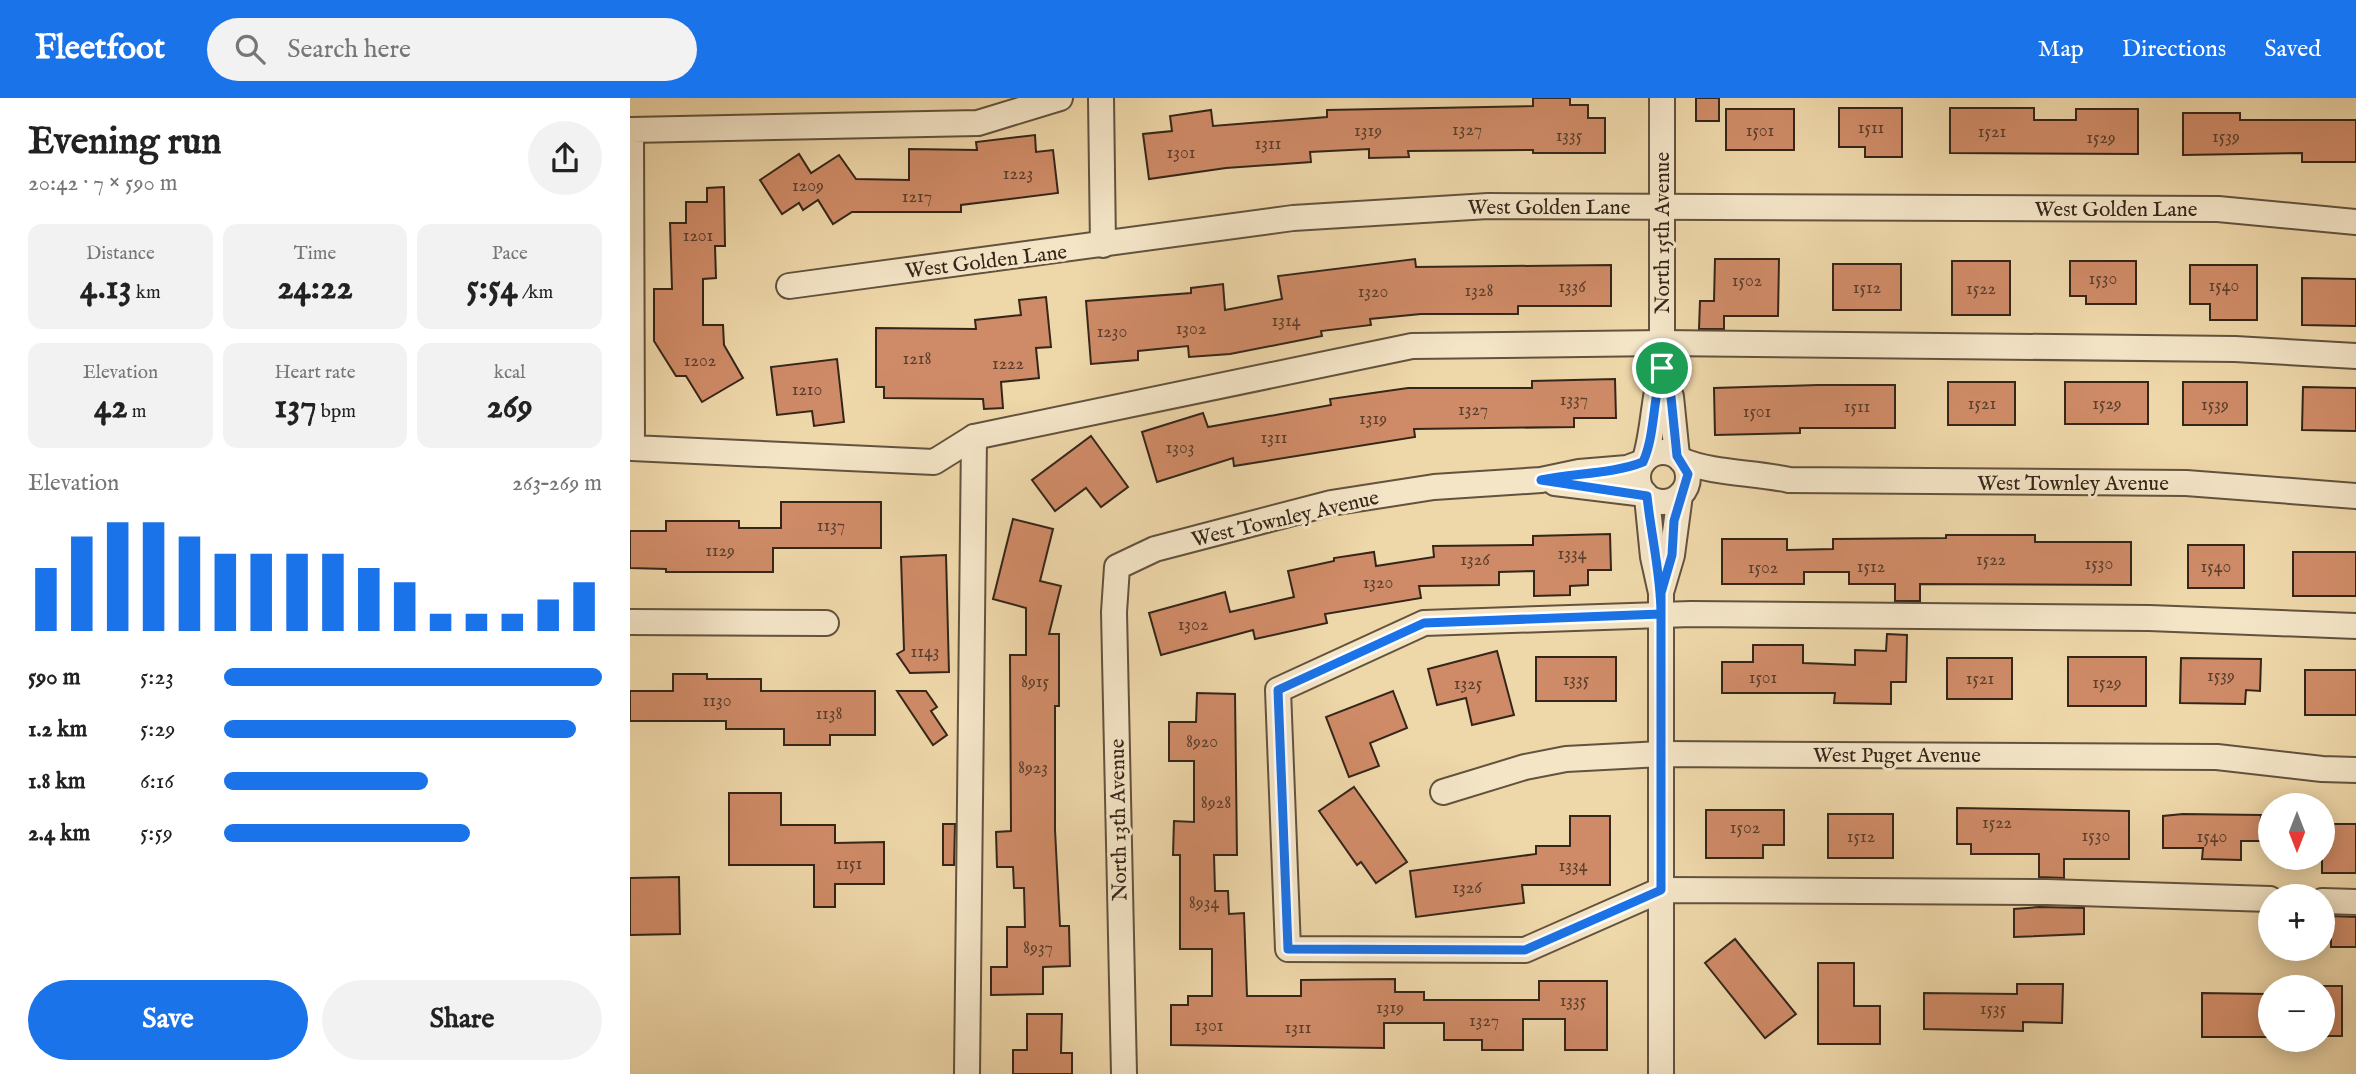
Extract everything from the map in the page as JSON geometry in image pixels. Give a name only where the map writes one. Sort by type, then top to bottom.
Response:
[{"type":"street","points":[[1060,98],[978,123],[631,130],[632,449],[934,462],[974,437],[1412,346],[1662,343],[2235,349],[2356,356]]},
{"type":"street","points":[[1101,98],[1103,246]]},
{"type":"street","name":"North 15th Avenue","points":[[1661,1074],[1661,603],[1646,495],[1638,475],[1651,436],[1654,396],[1662,368],[1662,98]]},
{"type":"street","name":"West Golden Lane","points":[[789,286],[1103,246],[1293,218],[1398,209],[1488,206],[2218,209],[2356,222]]},
{"type":"street","name":"North 15th Avenue","points":[[1661,603],[1682,492],[1688,474],[1679,458],[1671,397],[1662,368]]},
{"type":"street","points":[[967,1074],[974,437]]},
{"type":"street","points":[[1644,461],[1661,453],[1679,458]]},
{"type":"street","name":"West Townley Avenue","points":[[1679,458],[1697,467],[1754,472],[1789,480],[2186,483],[2356,496]]},
{"type":"street","name":"West Townley Avenue","points":[[1117,567],[1155,549],[1331,503],[1434,487],[1541,480],[1579,472],[1627,468],[1644,461]]},
{"type":"street","name":"West Townley Avenue","points":[[1541,480],[1646,495]]},
{"type":"street","name":"West Townley Avenue","points":[[1682,492],[1712,486],[1759,488],[1789,480]]},
{"type":"street","points":[[1646,495],[1667,502],[1682,492]]},
{"type":"street","name":"North 13th Avenue","points":[[1117,567],[1114,612],[1124,1074]]},
{"type":"street","points":[[2258,899],[2047,892],[1661,890],[1525,950],[1288,949],[1278,690],[1424,623],[1661,603],[2356,626]]},
{"type":"street","points":[[630,622],[826,623]]},
{"type":"street","name":"West Puget Avenue","points":[[1443,792],[1525,767],[1566,759],[1661,754],[2192,757],[2356,770]]},
{"type":"street","points":[[2335,901],[2356,902]]},
{"type":"building","points":[[1533,98],[1570,98],[1570,105],[1588,105],[1588,118],[1605,118],[1605,153],[1533,153],[1533,150],[1408,151],[1409,157],[1369,158],[1369,149],[1310,152],[1311,162],[1226,168],[1149,179],[1143,134],[1172,131],[1170,116],[1211,110],[1213,126],[1327,117],[1327,110],[1533,106]]},
{"type":"building","points":[[1696,98],[1719,98],[1719,121],[1696,121]]},
{"type":"building","points":[[1839,108],[1902,108],[1902,157],[1865,157],[1865,147],[1839,147]]},
{"type":"building","points":[[1950,108],[2034,108],[2034,120],[2076,120],[2076,109],[2138,109],[2138,154],[1950,153]]},
{"type":"building","points":[[1726,109],[1794,109],[1794,150],[1726,150]]},
{"type":"building","points":[[2183,113],[2240,113],[2240,120],[2356,120],[2356,162],[2302,162],[2302,153],[2183,155]]},
{"type":"building","points":[[1035,135],[1036,152],[1053,150],[1058,193],[961,205],[961,212],[852,212],[833,224],[818,200],[803,210],[799,203],[782,214],[760,180],[799,154],[811,173],[839,155],[856,179],[909,180],[909,149],[977,150],[976,142]]},
{"type":"building","points":[[724,187],[725,246],[715,246],[716,278],[703,279],[703,325],[723,325],[724,345],[743,378],[702,402],[686,376],[676,376],[654,341],[654,289],[672,289],[670,223],[686,223],[686,202],[707,202],[707,188]]},
{"type":"building","points":[[1415,259],[1416,267],[1611,265],[1611,306],[1518,306],[1518,314],[1421,314],[1370,319],[1371,325],[1321,331],[1322,336],[1230,354],[1189,357],[1188,346],[1138,351],[1138,360],[1091,364],[1086,301],[1191,293],[1191,288],[1223,284],[1225,310],[1282,299],[1278,276]]},
{"type":"building","points":[[1715,259],[1779,259],[1778,316],[1724,316],[1724,329],[1699,329],[1700,301],[1714,301]]},
{"type":"building","points":[[1952,261],[2010,261],[2010,315],[1952,315]]},
{"type":"building","points":[[2070,261],[2136,261],[2136,304],[2086,304],[2086,296],[2070,296]]},
{"type":"building","points":[[1833,264],[1901,264],[1901,310],[1833,310]]},
{"type":"building","points":[[2190,265],[2257,265],[2257,320],[2210,320],[2210,304],[2190,304]]},
{"type":"building","points":[[2302,278],[2356,279],[2356,326],[2302,325]]},
{"type":"building","points":[[1046,297],[1051,347],[1036,348],[1039,378],[1001,382],[1003,408],[984,409],[983,399],[884,398],[884,387],[876,387],[876,328],[976,329],[975,320],[1021,315],[1019,300]]},
{"type":"building","points":[[837,359],[844,422],[814,426],[812,411],[777,415],[771,367]]},
{"type":"building","points":[[1615,379],[1616,418],[1574,418],[1574,427],[1414,429],[1415,437],[1234,466],[1233,458],[1157,482],[1142,432],[1203,413],[1208,427],[1331,405],[1330,399],[1408,388],[1532,388],[1532,381]]},
{"type":"building","points":[[1948,382],[2015,382],[2015,425],[1948,425]]},
{"type":"building","points":[[2065,382],[2148,382],[2148,424],[2065,424]]},
{"type":"building","points":[[2183,382],[2247,382],[2247,425],[2183,425]]},
{"type":"building","points":[[1895,385],[1895,428],[1800,428],[1800,433],[1715,435],[1714,388]]},
{"type":"building","points":[[2303,387],[2356,388],[2356,431],[2302,430]]},
{"type":"building","points":[[1091,436],[1128,487],[1101,507],[1086,488],[1055,511],[1032,480]]},
{"type":"building","points":[[781,502],[881,502],[881,548],[773,548],[773,572],[666,572],[666,569],[630,568],[630,531],[666,531],[666,521],[739,521],[739,528],[781,528]]},
{"type":"building","points":[[1013,519],[1053,529],[1040,581],[1061,586],[1049,634],[1059,634],[1059,706],[1055,706],[1055,830],[1060,926],[1069,926],[1070,966],[1043,967],[1043,994],[991,995],[991,967],[1007,967],[1007,927],[1025,927],[1024,888],[1014,888],[1013,867],[997,867],[996,832],[1011,831],[1010,655],[1026,655],[1026,608],[993,599]]},
{"type":"building","points":[[1610,534],[1611,570],[1588,570],[1588,585],[1570,586],[1570,595],[1534,596],[1534,571],[1499,572],[1499,585],[1419,586],[1421,598],[1325,614],[1327,623],[1255,639],[1253,630],[1161,655],[1149,613],[1225,592],[1230,612],[1294,597],[1288,571],[1334,561],[1334,558],[1374,552],[1376,566],[1434,557],[1433,546],[1533,545],[1533,536]]},
{"type":"building","points":[[1946,535],[2035,535],[2035,542],[2131,542],[2131,585],[1920,584],[1920,601],[1895,601],[1895,584],[1849,584],[1849,572],[1804,572],[1804,584],[1722,584],[1722,539],[1787,539],[1787,550],[1833,549],[1833,539],[1946,538]]},
{"type":"building","points":[[2188,545],[2244,545],[2244,588],[2188,588]]},
{"type":"building","points":[[2293,552],[2356,552],[2356,596],[2293,596]]},
{"type":"building","points":[[946,555],[949,672],[910,673],[897,654],[904,650],[901,557]]},
{"type":"building","points":[[1887,634],[1907,635],[1906,682],[1891,682],[1891,704],[1834,703],[1835,693],[1722,693],[1722,662],[1753,662],[1753,645],[1803,645],[1803,663],[1855,665],[1855,650],[1886,651]]},
{"type":"building","points":[[1497,651],[1514,715],[1472,725],[1466,698],[1437,705],[1428,669]]},
{"type":"building","points":[[1536,657],[1616,657],[1616,701],[1536,701]]},
{"type":"building","points":[[2068,657],[2146,657],[2146,706],[2068,706]]},
{"type":"building","points":[[1947,658],[2012,658],[2012,699],[1947,699]]},
{"type":"building","points":[[2181,658],[2261,659],[2260,691],[2246,690],[2245,704],[2180,703]]},
{"type":"building","points":[[2305,670],[2356,670],[2356,715],[2305,715]]},
{"type":"building","points":[[673,674],[707,674],[707,679],[761,679],[761,691],[875,691],[875,735],[830,735],[830,745],[784,745],[784,729],[726,729],[726,721],[630,721],[630,691],[673,691]]},
{"type":"building","points":[[897,691],[926,691],[937,707],[931,711],[947,735],[933,745]]},
{"type":"building","points":[[1393,691],[1407,728],[1370,743],[1379,766],[1349,777],[1326,717]]},
{"type":"building","points":[[1197,693],[1235,694],[1237,855],[1214,855],[1215,891],[1228,891],[1229,914],[1244,913],[1247,996],[1301,996],[1301,980],[1395,979],[1395,992],[1424,992],[1424,1000],[1539,1000],[1539,981],[1607,981],[1607,1050],[1565,1050],[1565,1019],[1523,1019],[1523,1050],[1482,1050],[1482,1040],[1444,1040],[1444,1023],[1384,1023],[1384,1048],[1171,1045],[1171,1005],[1188,1005],[1188,996],[1212,996],[1212,949],[1180,949],[1180,855],[1173,855],[1174,821],[1194,822],[1194,761],[1169,761],[1169,722],[1196,722]]},
{"type":"building","points":[[1354,787],[1407,862],[1376,883],[1361,862],[1357,865],[1319,811]]},
{"type":"building","points":[[729,793],[781,793],[781,825],[835,825],[835,843],[884,842],[884,884],[835,884],[835,907],[814,907],[814,865],[729,865]]},
{"type":"building","points":[[1957,808],[2129,811],[2129,859],[2064,859],[2064,878],[2039,877],[2039,854],[1971,854],[1971,844],[1957,844]]},
{"type":"building","points":[[1706,810],[1784,810],[1784,845],[1763,845],[1763,858],[1706,858]]},
{"type":"building","points":[[1828,814],[1893,814],[1893,858],[1828,858]]},
{"type":"building","points":[[2258,815],[2258,841],[2241,841],[2241,860],[2202,859],[2203,848],[2163,848],[2163,816]]},
{"type":"building","points":[[1570,816],[1610,816],[1610,885],[1522,885],[1524,903],[1416,917],[1410,871],[1536,854],[1536,846],[1570,846]]},
{"type":"building","points":[[943,824],[955,824],[954,865],[943,865]]},
{"type":"building","points":[[2335,824],[2356,824],[2356,873],[2322,873],[2322,870],[2335,870]]},
{"type":"building","points":[[679,877],[680,934],[630,935],[630,878]]},
{"type":"building","points":[[2084,908],[2084,934],[2014,937],[2014,909]]},
{"type":"building","points":[[2335,916],[2356,917],[2356,947],[2335,947]]},
{"type":"building","points":[[1735,939],[1796,1014],[1765,1038],[1705,963]]},
{"type":"building","points":[[1818,963],[1854,963],[1854,1006],[1880,1006],[1880,1044],[1818,1044]]},
{"type":"building","points":[[2017,984],[2063,984],[2062,1023],[2023,1022],[2023,1031],[1924,1029],[1924,993],[2017,994]]},
{"type":"building","points":[[2335,986],[2342,986],[2342,1036],[2335,1036]]},
{"type":"building","points":[[2202,993],[2258,994],[2258,1037],[2202,1037]]},
{"type":"building","points":[[1027,1014],[1062,1014],[1061,1053],[1072,1053],[1072,1074],[1013,1074],[1013,1050],[1027,1050]]},
{"type":"route","points":[[1662,368],[1654,396],[1651,436],[1643,462],[1627,468],[1579,472],[1541,480],[1647,496],[1653,556],[1661,593],[1661,614],[1661,890],[1525,950],[1288,949],[1278,690],[1424,623],[1661,614],[1661,593],[1672,555],[1674,521],[1680,495],[1688,482],[1686,467],[1677,456],[1671,397],[1662,368]]}]
